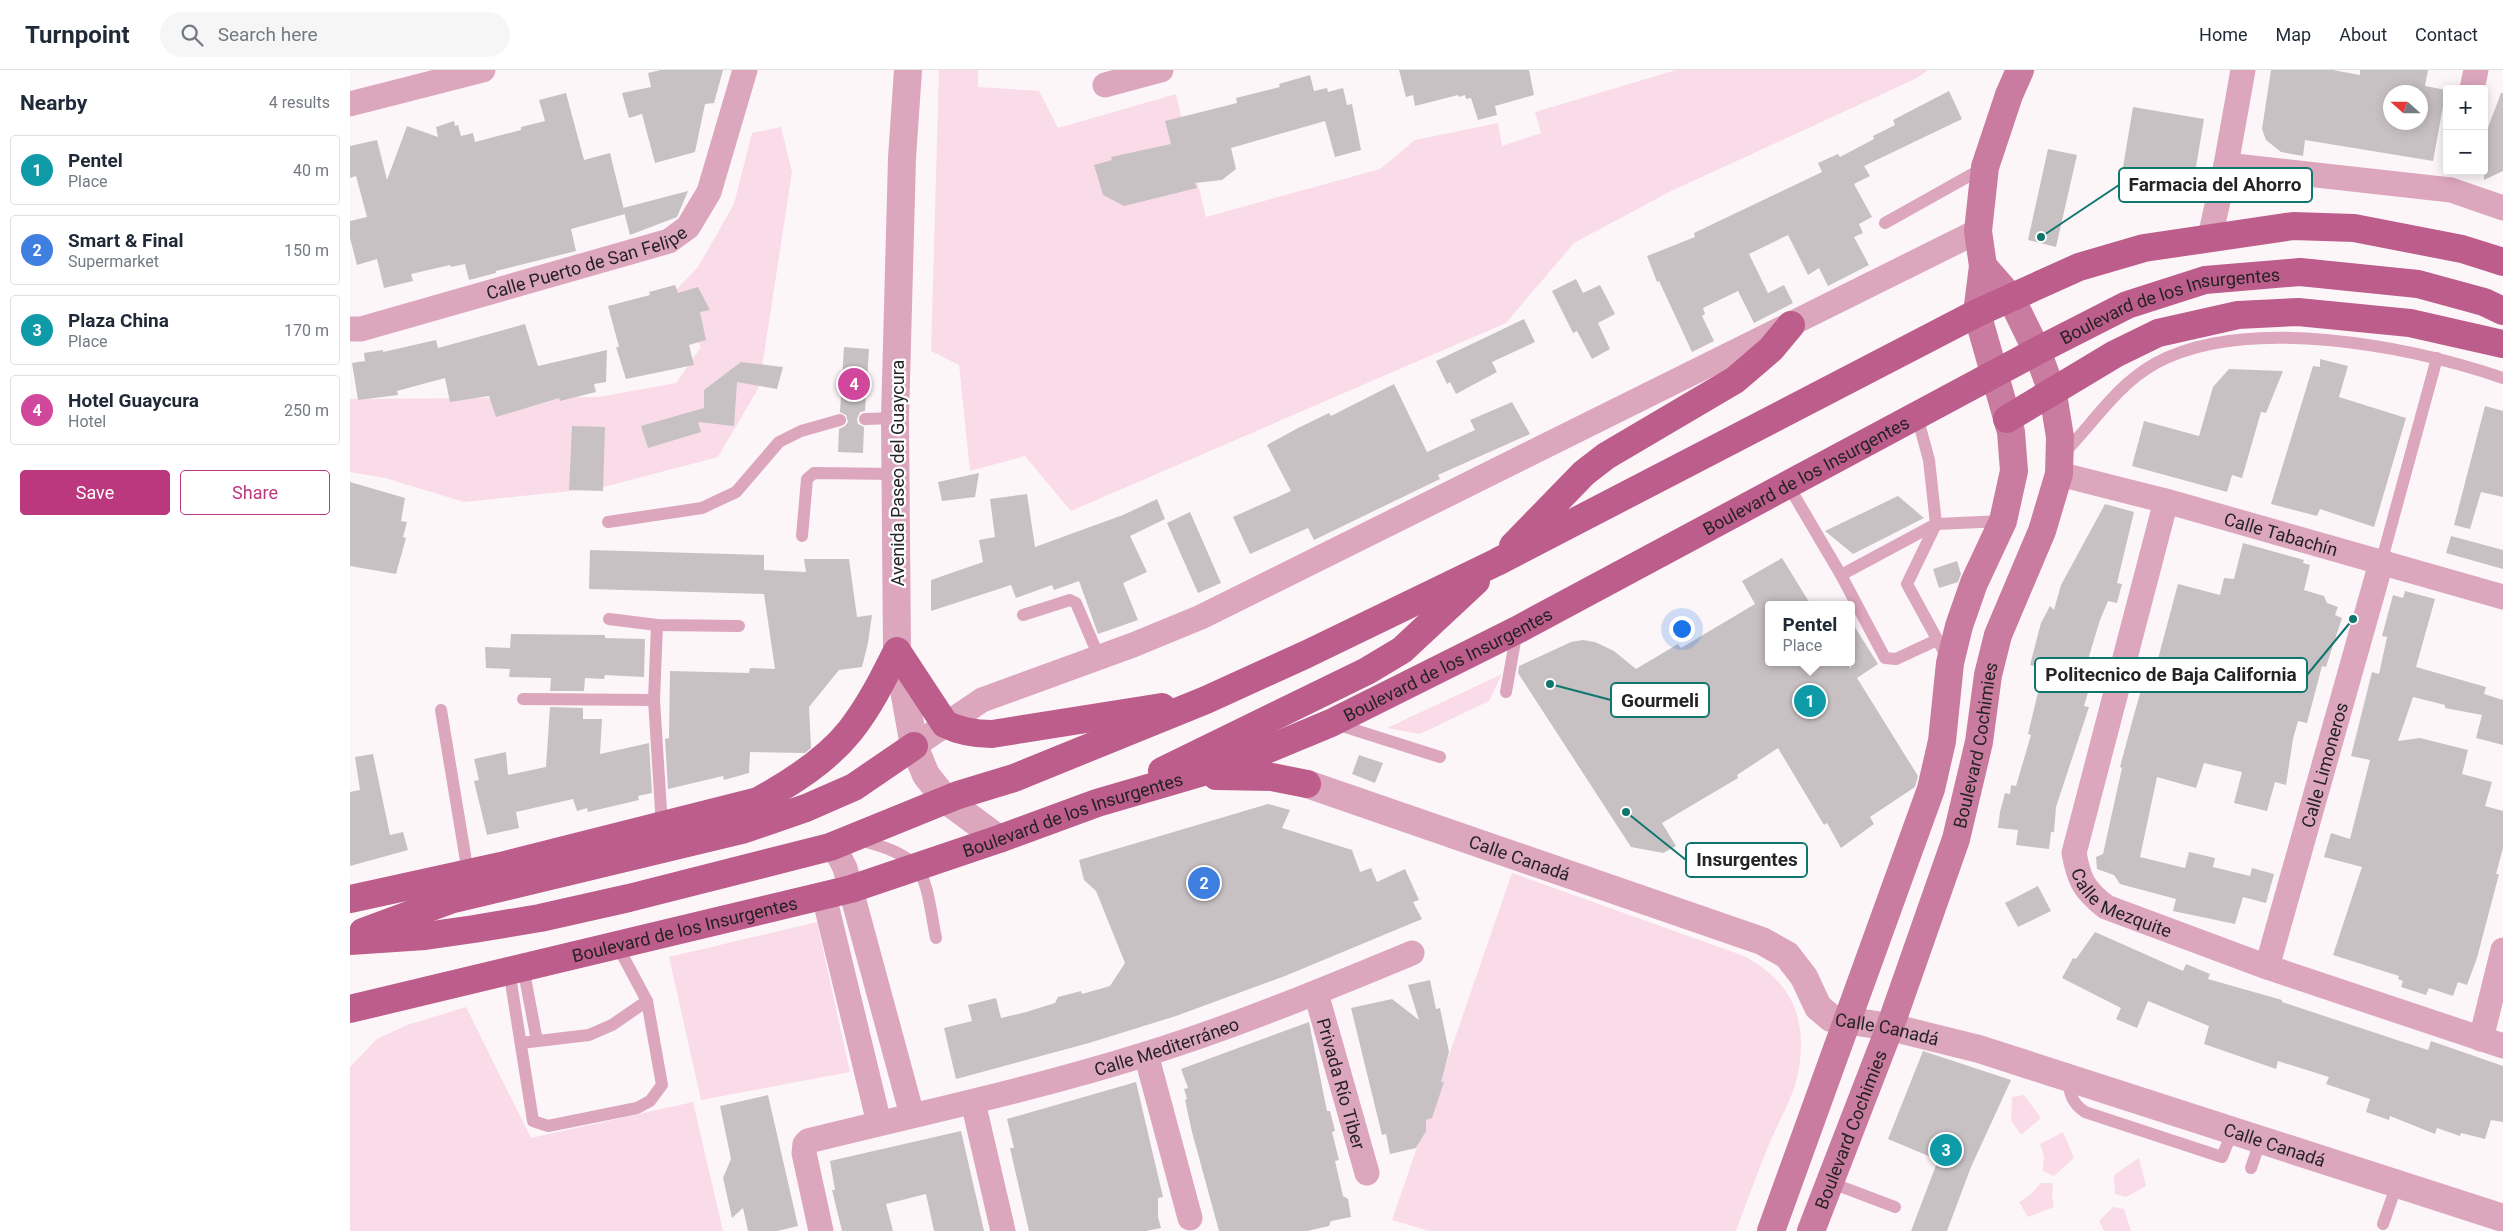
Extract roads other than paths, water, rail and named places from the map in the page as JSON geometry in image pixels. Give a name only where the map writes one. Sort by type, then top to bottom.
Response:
[{"type":"main road","name":"Boulevard Cochimies","points":[[1770,1231],[1931,789],[1942,741],[1943,651],[1959,626],[1974,583],[2002,521],[2014,471],[2013,445],[2008,419],[1993,375],[1977,313],[1983,266],[1978,230],[1985,167],[2009,95],[2020,70]]},
{"type":"main road","points":[[350,941],[425,936],[540,918],[630,898],[841,843],[946,800],[1014,778],[1206,700],[1497,562],[1977,313],[2079,267],[2144,248],[2293,226],[2354,228],[2462,249],[2503,262]]},
{"type":"main road","name":"Boulevard Cochimies","points":[[1811,1231],[1890,1027],[1956,839],[1979,742],[1988,675],[1998,635],[2042,531],[2059,466],[2060,437],[2052,394],[2037,351],[2011,298],[1983,266]]},
{"type":"main road","name":"Boulevard de los Insurgentes","points":[[352,1011],[516,968],[851,889],[999,839],[1097,802],[1237,762],[1331,722],[1517,630],[2037,351],[2127,305],[2205,280],[2300,272],[2418,284],[2484,302],[2503,311]]},
{"type":"main road","points":[[2008,419],[2115,354],[2158,333],[2238,315],[2298,312],[2410,322],[2503,344]]},
{"type":"main road","points":[[1097,802],[1367,671],[1402,650],[1497,562],[1584,473],[1606,456],[1735,380],[1771,349],[1791,325]]},
{"type":"main road","points":[[350,899],[468,873],[758,801],[790,784],[849,732],[875,693],[897,651],[945,724],[966,732],[992,734],[1206,700]]},
{"type":"main road","points":[[350,937],[450,900],[742,830],[797,812],[854,787],[914,746]]},
{"type":"main road","points":[[1192,775],[1272,777],[1307,784]]},
{"type":"street","points":[[350,104],[483,70]]},
{"type":"street","name":"Calle Puerto de San Felipe","points":[[350,329],[361,329],[669,241],[688,227],[709,192],[745,70]]},
{"type":"street","name":"Avenida Paseo del Guaycura","points":[[908,70],[902,158],[895,418],[897,651],[914,746],[926,775],[946,800],[999,839]]},
{"type":"street","points":[[1105,85],[1161,70]]},
{"type":"street","points":[[2210,237],[2226,165],[2243,70]]},
{"type":"street","points":[[2473,85],[2476,70]]},
{"type":"street","points":[[2226,165],[2453,180],[2503,208]]},
{"type":"street","points":[[914,746],[982,700],[1201,617],[1791,325],[1978,230]]},
{"type":"street","name":"Calle Tabachín","points":[[2059,466],[2166,501],[2503,596]]},
{"type":"street","name":"Calle Mezquite","points":[[2166,501],[2074,853],[2079,877],[2090,894],[2106,907],[2267,967],[2492,1042]]},
{"type":"street","name":"Calle Limoneros","points":[[2267,967],[2381,563]]},
{"type":"street","name":"Calle Canadá","points":[[1307,784],[1762,941],[1787,956],[1804,976],[1818,1006],[1831,1018],[1890,1027],[1979,1049],[2503,1218]]},
{"type":"street","points":[[841,843],[839,856],[851,889],[889,1024],[912,1115]]},
{"type":"street","points":[[824,896],[859,1032],[879,1123]]},
{"type":"street","points":[[2492,1042],[2503,950]]},
{"type":"street","name":"Calle Mediterráneo","points":[[821,1231],[804,1153],[805,1144],[808,1141],[973,1102],[1146,1054],[1316,993],[1412,954]]},
{"type":"street","name":"Privada Río Tiber","points":[[1316,993],[1367,1173]]},
{"type":"street","points":[[859,1032],[889,1024]]},
{"type":"street","points":[[1146,1054],[1190,1218]]},
{"type":"street","points":[[973,1102],[1003,1231]]},
{"type":"lane","points":[[1885,222],[1985,167]]},
{"type":"lane","points":[[2059,466],[2121,387],[2155,364],[2182,351],[2219,342],[2254,338],[2362,344],[2409,351],[2503,378]]},
{"type":"lane","points":[[2381,563],[2437,358]]},
{"type":"lane","points":[[1855,601],[1885,658],[1896,660],[1943,651],[1907,584],[1936,524],[1929,460],[1917,416]]},
{"type":"lane","points":[[865,419],[895,418]]},
{"type":"lane","points":[[608,522],[702,508],[736,492],[779,442],[801,431],[840,420]]},
{"type":"lane","points":[[802,536],[806,479],[814,473],[896,474]]},
{"type":"lane","points":[[1788,485],[1855,601]]},
{"type":"lane","points":[[1841,575],[1936,524],[2002,521]]},
{"type":"lane","points":[[1023,615],[1070,600],[1076,603],[1098,657]]},
{"type":"lane","points":[[608,619],[657,625],[739,626]]},
{"type":"lane","points":[[657,625],[654,700],[662,826]]},
{"type":"lane","points":[[1506,692],[1517,630]]},
{"type":"lane","points":[[523,699],[654,700]]},
{"type":"lane","points":[[441,710],[468,873]]},
{"type":"lane","points":[[1331,722],[1440,757]]},
{"type":"lane","points":[[841,843],[875,844],[897,853],[916,866],[924,884],[936,938]]},
{"type":"lane","points":[[516,968],[521,1043],[533,1121],[548,1126],[637,1108],[650,1101],[662,1085],[647,1001],[617,945]]},
{"type":"lane","points":[[516,968],[536,1041]]},
{"type":"lane","points":[[521,1043],[589,1035],[612,1025],[647,1001]]},
{"type":"lane","points":[[2070,1077],[2068,1085],[2072,1099],[2085,1112],[2222,1158],[2233,1130]]},
{"type":"lane","points":[[2251,1168],[2261,1139]]},
{"type":"lane","points":[[1829,1182],[1895,1207]]},
{"type":"lane","points":[[2383,1224],[2397,1184]]},
{"type":"place","name":"Farmacia del Ahorro","points":[[2041,237]]},
{"type":"place","name":"Hotel Guaycura","points":[[854,384]]},
{"type":"place","name":"Politecnico de Baja California","points":[[2353,619]]},
{"type":"place","name":"Gourmeli","points":[[1550,684]]},
{"type":"place","name":"Pentel","points":[[1810,701]]},
{"type":"place","name":"Insurgentes","points":[[1626,812]]},
{"type":"place","name":"Smart & Final","points":[[1204,883]]},
{"type":"place","name":"Plaza China","points":[[1946,1150]]}]
